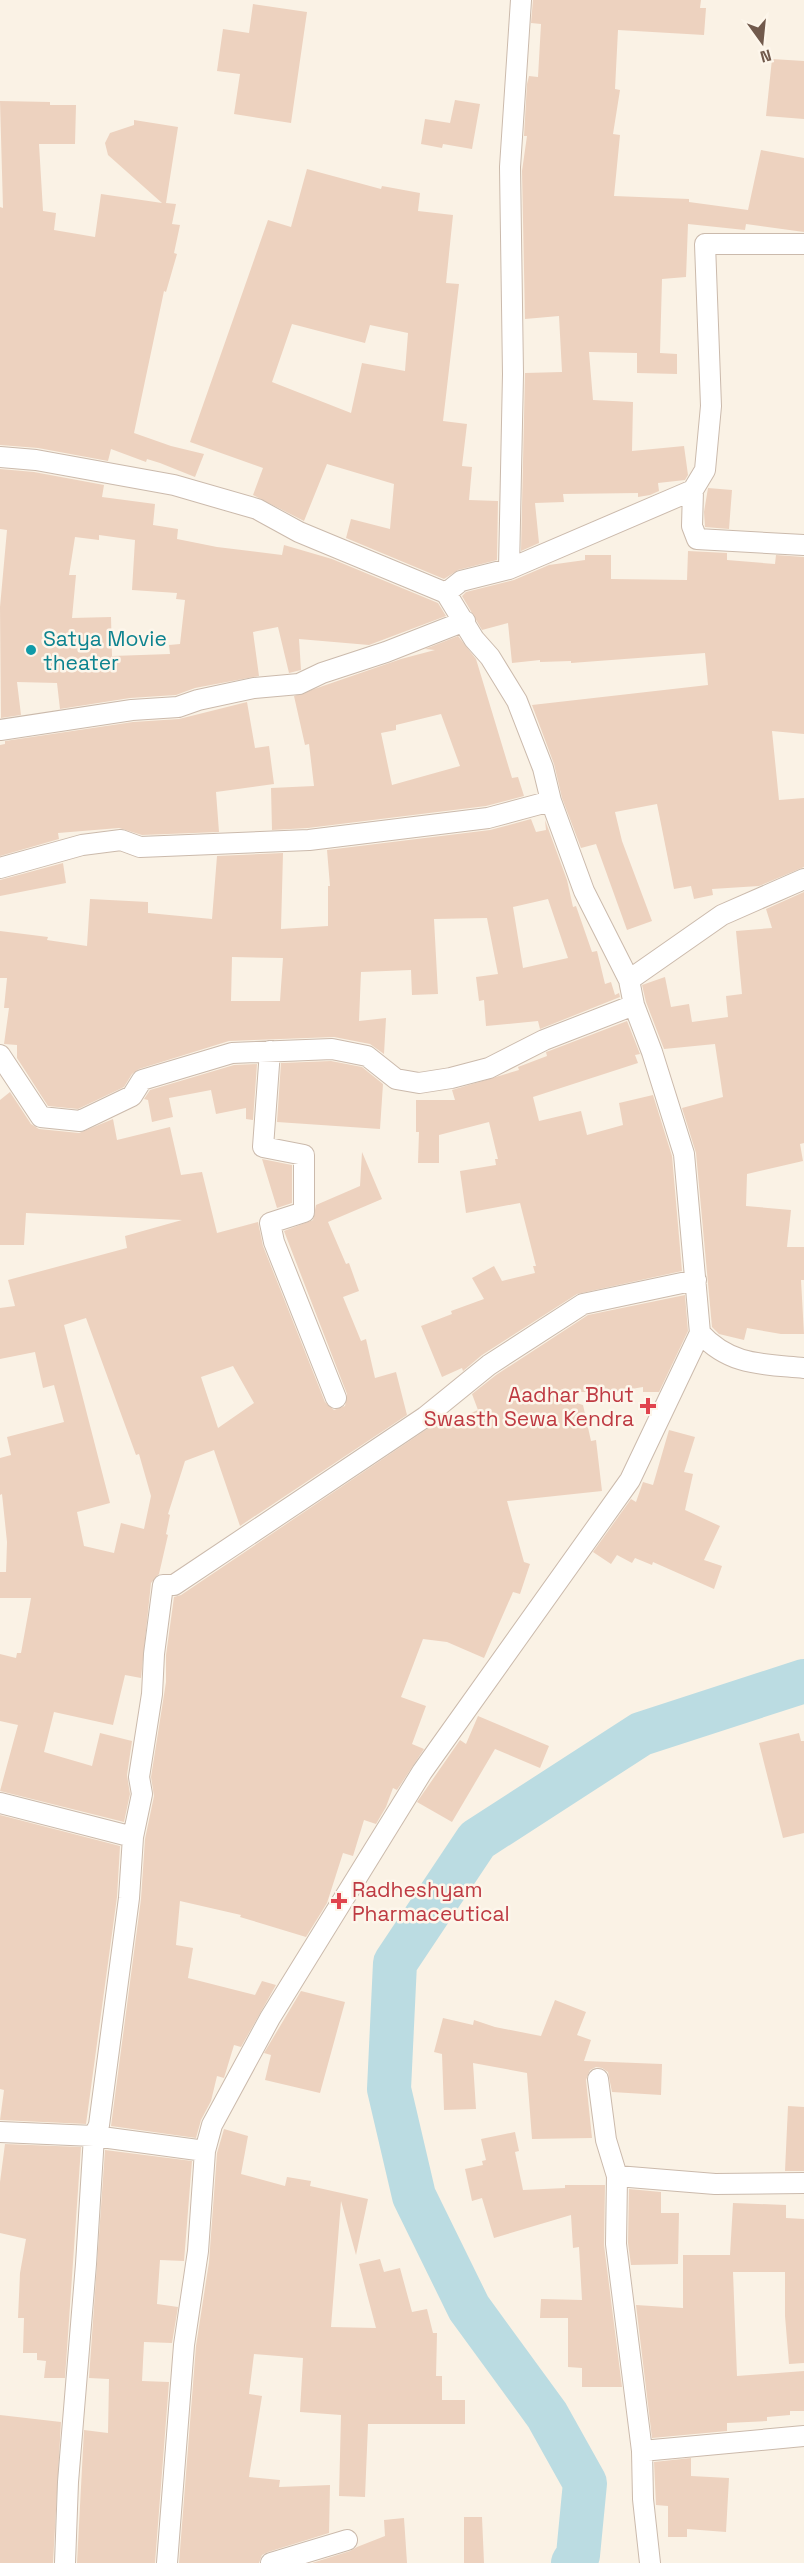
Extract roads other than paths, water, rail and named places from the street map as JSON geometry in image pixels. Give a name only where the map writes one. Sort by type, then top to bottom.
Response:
[{"type":"street","points":[[509,569],[513,374],[510,167],[521,0]]},
{"type":"street","points":[[804,244],[705,244],[711,406],[705,470],[693,490],[692,526],[697,538],[804,545]]},
{"type":"street","points":[[0,457],[36,460],[174,484],[257,510],[299,532],[446,593],[474,639],[490,657],[517,700],[543,768],[551,801],[584,891],[629,980],[634,1005],[652,1052],[684,1154],[696,1280],[700,1333],[630,1480],[422,1772],[270,2018],[212,2125],[205,2151],[198,2251],[184,2345],[167,2563]]},
{"type":"street","points":[[446,593],[461,581],[509,569],[693,490]]},
{"type":"street","points":[[0,730],[132,710],[178,707],[198,700],[254,688],[298,684],[322,673],[386,652],[465,621]]},
{"type":"street","points":[[0,868],[82,845],[121,840],[140,847],[309,840],[488,818],[551,801]]},
{"type":"street","points":[[629,980],[722,915],[804,879]]},
{"type":"street","points":[[0,1055],[41,1117],[80,1121],[132,1096],[142,1080],[232,1053],[332,1049],[367,1056],[396,1079],[419,1083],[489,1068],[544,1040],[634,1005]]},
{"type":"street","points":[[270,1051],[263,1147],[304,1155],[304,1212],[270,1223],[274,1242],[336,1398]]},
{"type":"street","points":[[64,2563],[94,2136],[99,2125],[129,1898],[133,1837],[142,1794],[139,1777],[152,1694],[154,1654],[163,1585],[174,1585],[223,1553],[425,1417],[489,1365],[583,1304],[696,1280]]},
{"type":"street","points":[[700,1333],[713,1347],[741,1361],[804,1368]]},
{"type":"street","points":[[0,1803],[133,1837]]},
{"type":"street","points":[[598,2079],[606,2140],[617,2176],[616,2244],[642,2451],[643,2499],[650,2563]]},
{"type":"street","points":[[0,2132],[94,2136],[205,2151]]},
{"type":"street","points":[[617,2176],[715,2184],[804,2183]]},
{"type":"street","points":[[642,2451],[804,2436]]},
{"type":"street","points":[[271,2563],[347,2540]]},
{"type":"waterway","points":[[573,2563],[578,2555],[585,2483],[547,2415],[469,2308],[414,2196],[389,2089],[395,1963],[477,1840],[641,1734],[804,1681]]},
{"type":"place","name":"Satya Movie theater","points":[[31,650]]},
{"type":"place","name":"Aadhar Bhut Swasth Sewa Kendra","points":[[648,1406]]},
{"type":"place","name":"Radheshyam Pharmaceutical","points":[[339,1901]]}]
